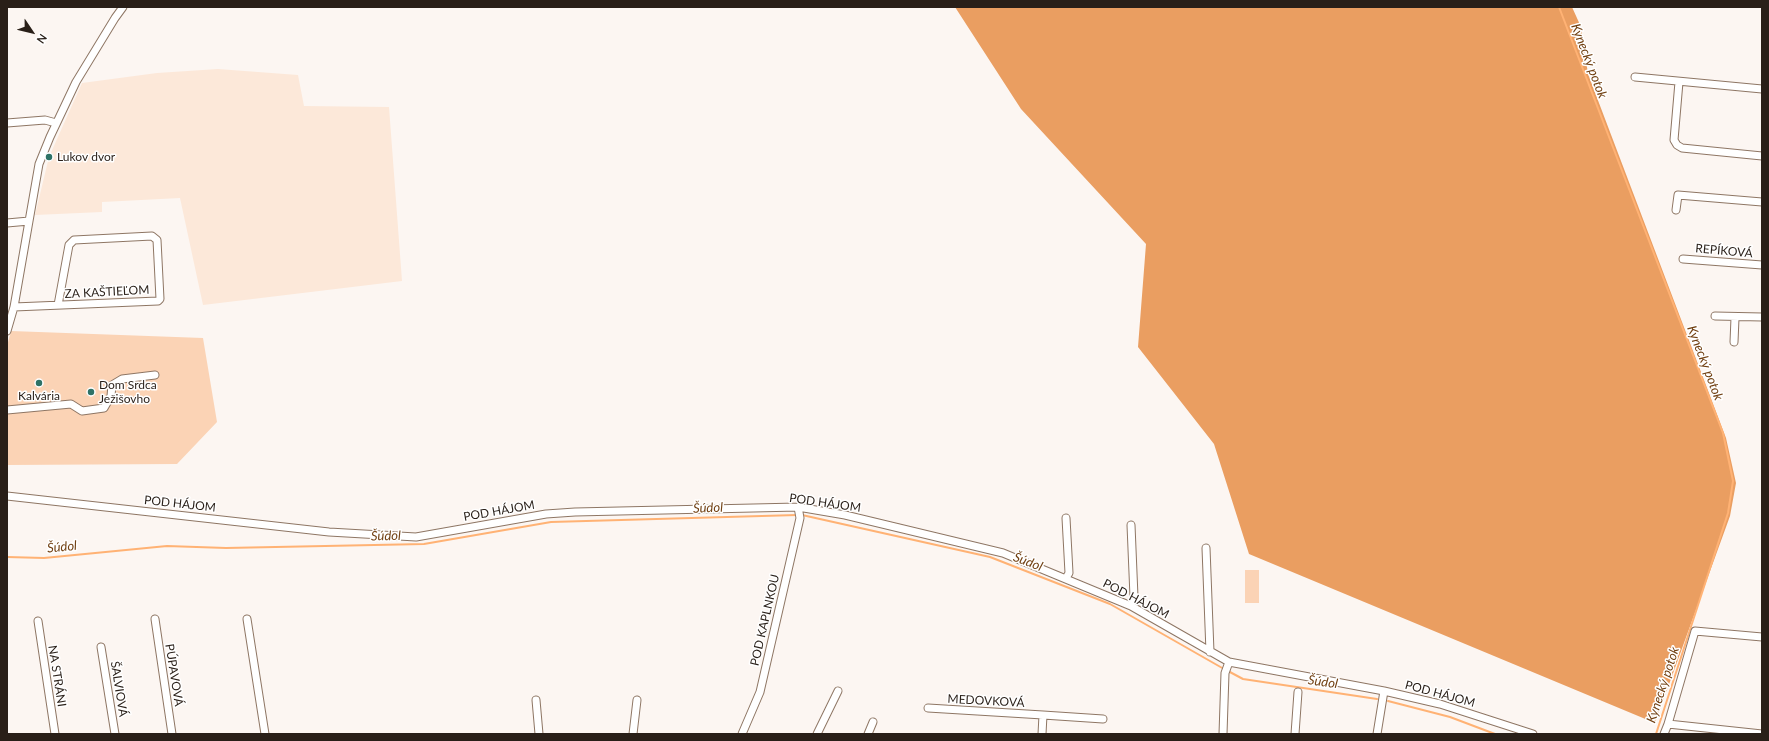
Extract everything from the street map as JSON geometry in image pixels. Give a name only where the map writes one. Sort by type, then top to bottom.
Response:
[{"type":"street","points":[[7,331],[14,307],[39,164],[56,122],[76,82],[115,18],[124,7]]},
{"type":"street","points":[[1635,77],[1762,89]]},
{"type":"street","points":[[1680,82],[1674,140],[1677,145],[1682,148],[1762,156]]},
{"type":"street","points":[[7,123],[45,120],[56,122]]},
{"type":"street","points":[[1676,210],[1678,194],[1762,202]]},
{"type":"street","points":[[7,223],[29,221]]},
{"type":"street","name":"ZA KAŠTIEĽOM","points":[[14,307],[58,306],[158,301],[160,299],[157,240],[152,236],[74,240],[68,245],[58,306]]},
{"type":"street","name":"REPÍKOVÁ","points":[[1683,259],[1762,265]]},
{"type":"street","points":[[1715,316],[1735,318],[1762,317]]},
{"type":"street","points":[[1734,342],[1735,318]]},
{"type":"street","points":[[7,410],[71,404],[82,411],[104,408],[111,396],[112,385],[122,379],[155,376]]},
{"type":"street","name":"POD HÁJOM","points":[[7,496],[329,532],[416,537],[546,514],[575,512],[799,512],[845,515],[1003,553],[1066,578],[1131,606],[1210,652],[1227,667],[1384,691],[1440,704],[1533,734]]},
{"type":"street","name":"POD KAPLNKOU","points":[[742,734],[760,692],[799,512]]},
{"type":"street","points":[[1066,518],[1069,573],[1066,578]]},
{"type":"street","points":[[1130,525],[1134,597],[1131,606]]},
{"type":"street","points":[[1206,548],[1210,652]]},
{"type":"street","name":"PÚPAVOVÁ","points":[[155,619],[172,734]]},
{"type":"street","points":[[247,619],[265,734]]},
{"type":"street","name":"NA STRÁNI","points":[[38,621],[55,734]]},
{"type":"street","points":[[1664,734],[1695,631],[1762,637]]},
{"type":"street","name":"ŠALVIOVÁ","points":[[101,647],[115,734]]},
{"type":"street","points":[[1223,734],[1227,667]]},
{"type":"street","points":[[817,734],[838,691]]},
{"type":"street","points":[[1377,734],[1384,691]]},
{"type":"street","points":[[1295,734],[1298,692]]},
{"type":"street","points":[[536,700],[539,734]]},
{"type":"street","points":[[633,734],[637,700]]},
{"type":"street","name":"MEDOVKOVÁ","points":[[928,708],[1103,719]]},
{"type":"street","points":[[1042,734],[1043,715]]},
{"type":"street","points":[[868,734],[872,722]]},
{"type":"street","points":[[1668,724],[1762,734]]},
{"type":"shaded area","points":[[955,7],[1572,7],[1581,27],[1588,74],[1726,438],[1736,483],[1730,516],[1655,723],[1249,554],[1214,444],[1138,347],[1146,244],[1021,109]]},
{"type":"shaded area","points":[[218,69],[298,75],[304,106],[389,107],[402,281],[203,305],[180,198],[102,202],[102,212],[35,215],[49,157],[82,83],[157,73]]},
{"type":"shaded area","points":[[11,331],[203,338],[217,422],[177,464],[7,465],[7,346]]},
{"type":"shaded area","points":[[1245,570],[1259,570],[1259,603],[1245,603]]},
{"type":"waterway","name":"Kynecký potok","points":[[1559,7],[1723,433],[1733,481],[1728,513],[1656,734]]},
{"type":"waterway","name":"Šúdol","points":[[7,557],[44,558],[167,546],[226,548],[424,544],[551,522],[797,515]]},
{"type":"waterway","name":"Šúdol","points":[[802,515],[990,557],[1110,604],[1224,669]]},
{"type":"waterway","name":"Šúdol","points":[[1228,671],[1243,679],[1377,699]]},
{"type":"waterway","name":"Šúdol","points":[[1388,701],[1450,717],[1495,734]]},
{"type":"place","name":"Lukov dvor","points":[[49,157]]},
{"type":"place","name":"Kalvária","points":[[39,383]]},
{"type":"place","name":"Dom Srdca Ježišovho","points":[[91,392]]}]
